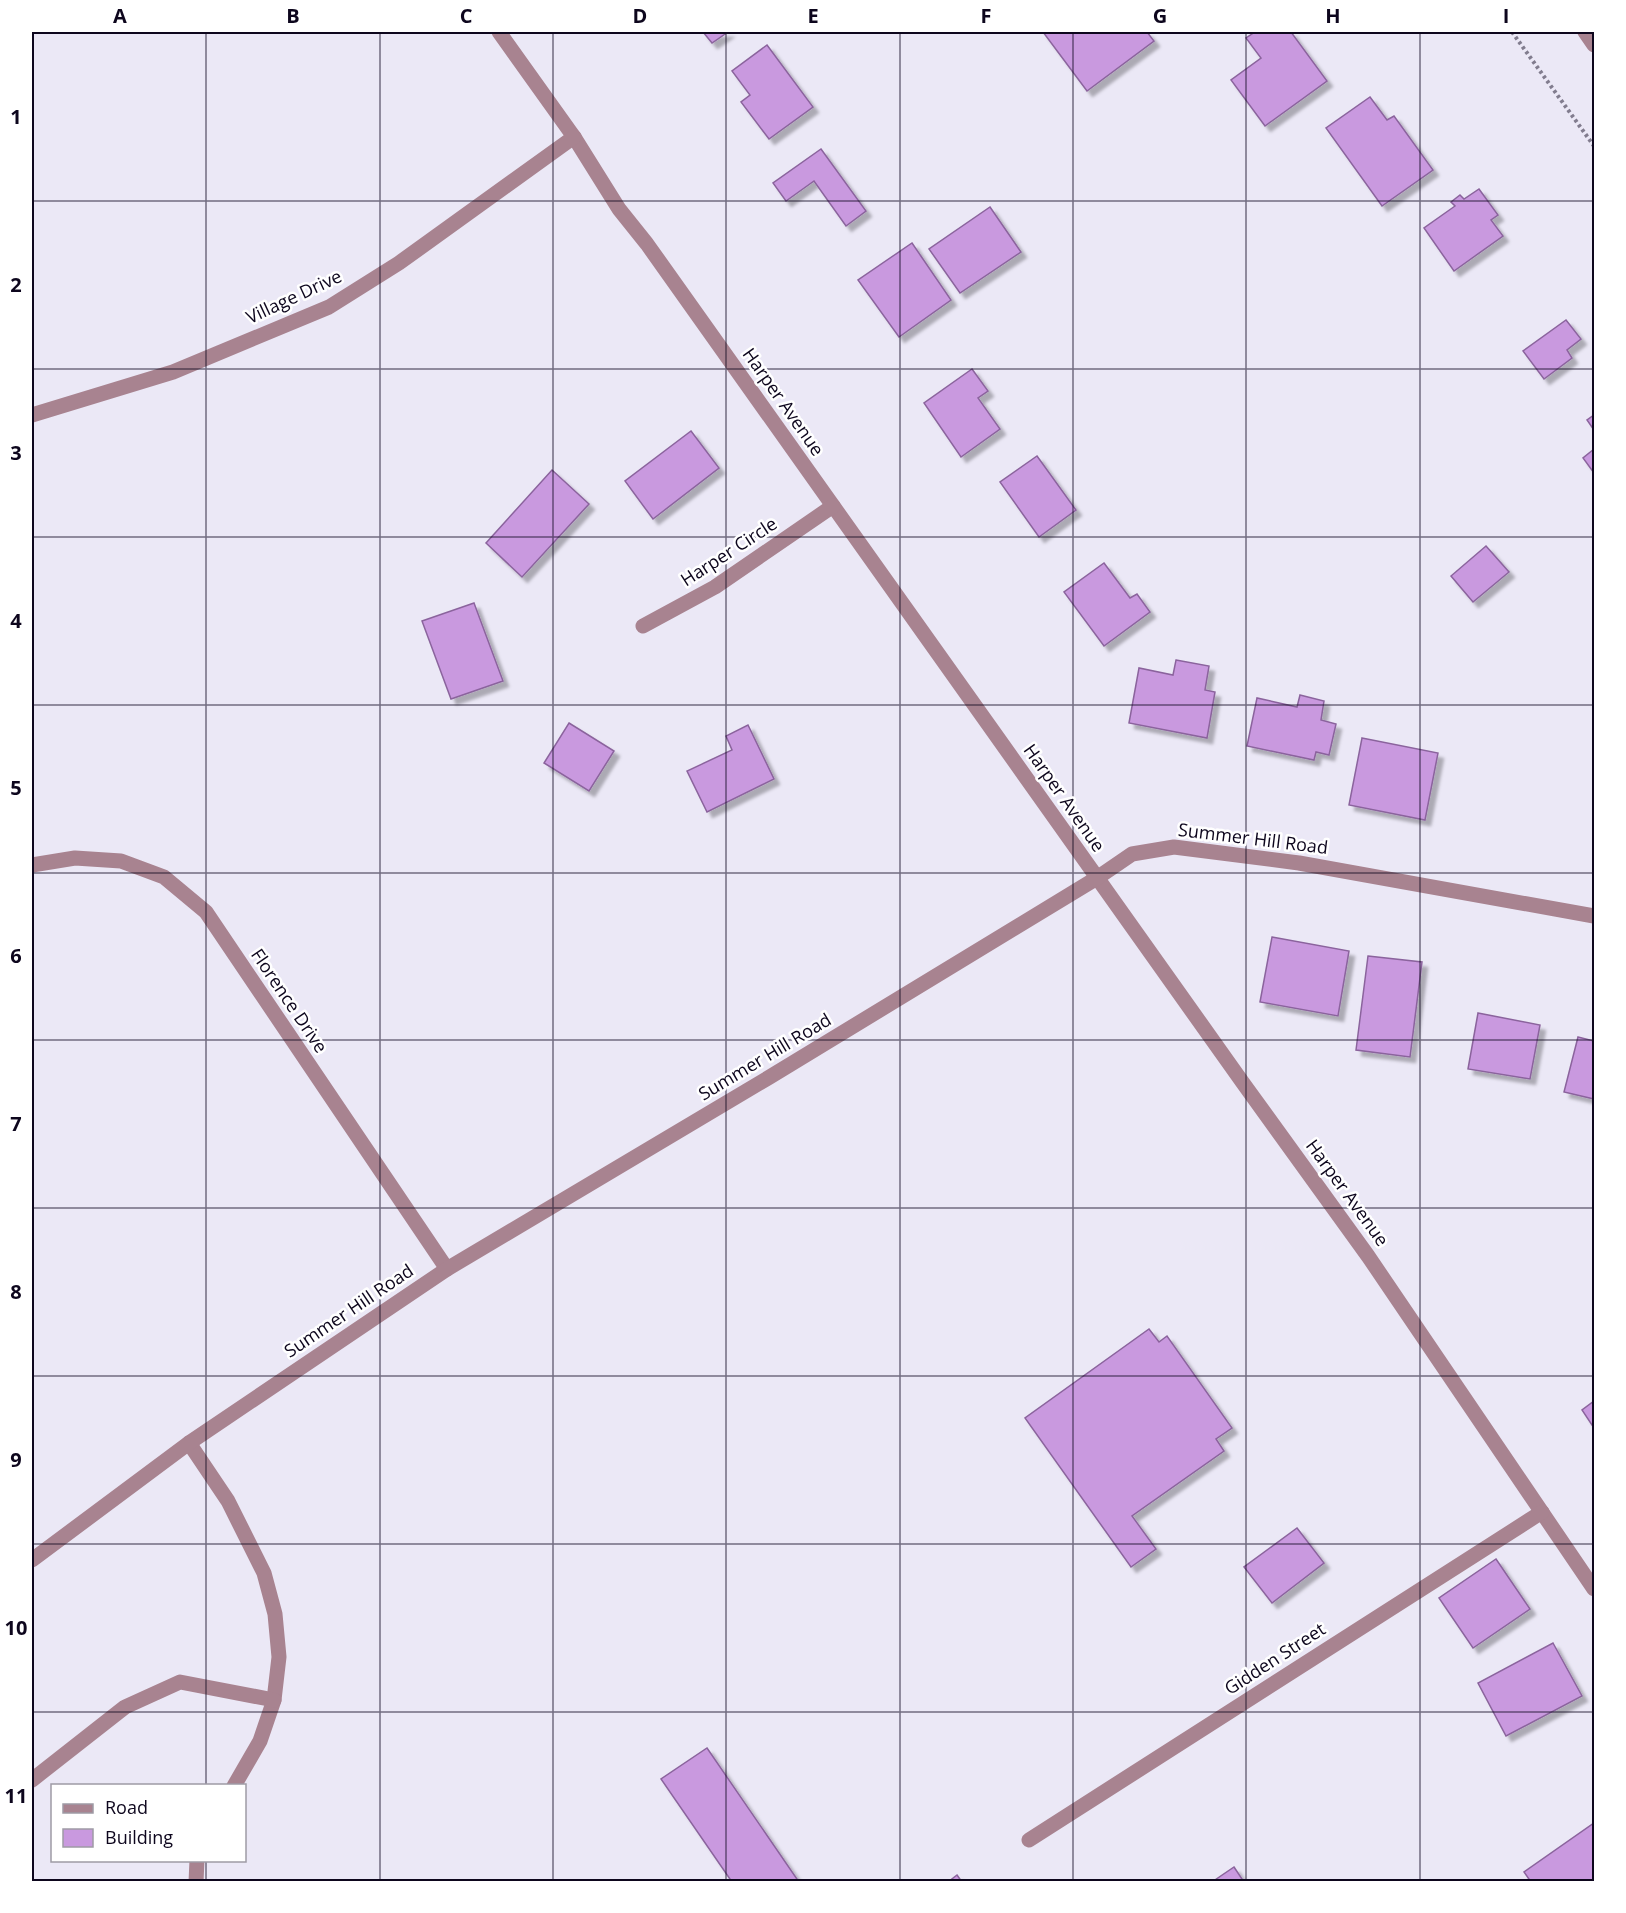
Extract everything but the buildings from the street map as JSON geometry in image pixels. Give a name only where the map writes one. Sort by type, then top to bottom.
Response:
[{"type":"street","name":"Harper Avenue","points":[[499,32],[574,137],[619,209],[647,244],[1368,1256],[1594,1589]]},
{"type":"street","points":[[1585,32],[1594,45]]},
{"type":"street","name":"Village Drive","points":[[32,415],[173,372],[329,307],[399,263],[574,137]]},
{"type":"street","name":"Harper Circle","points":[[643,626],[715,587],[833,506]]},
{"type":"street","name":"Summer Hill Road","points":[[32,1560],[189,1443],[447,1269],[768,1078],[1097,878],[1132,854],[1174,847],[1299,863],[1594,916]]},
{"type":"street","name":"Florence Drive","points":[[32,865],[75,858],[121,861],[164,877],[206,912],[447,1269]]},
{"type":"street","points":[[189,1443],[228,1501],[264,1573],[275,1614],[279,1657],[274,1700],[260,1741],[235,1784]]},
{"type":"street","name":"Gidden Street","points":[[1029,1840],[1542,1512]]},
{"type":"street","points":[[32,1779],[125,1707],[180,1682],[274,1700]]},
{"type":"street","points":[[196,1881],[197,1862]]},
{"type":"path","points":[[1512,32],[1594,146]]}]
